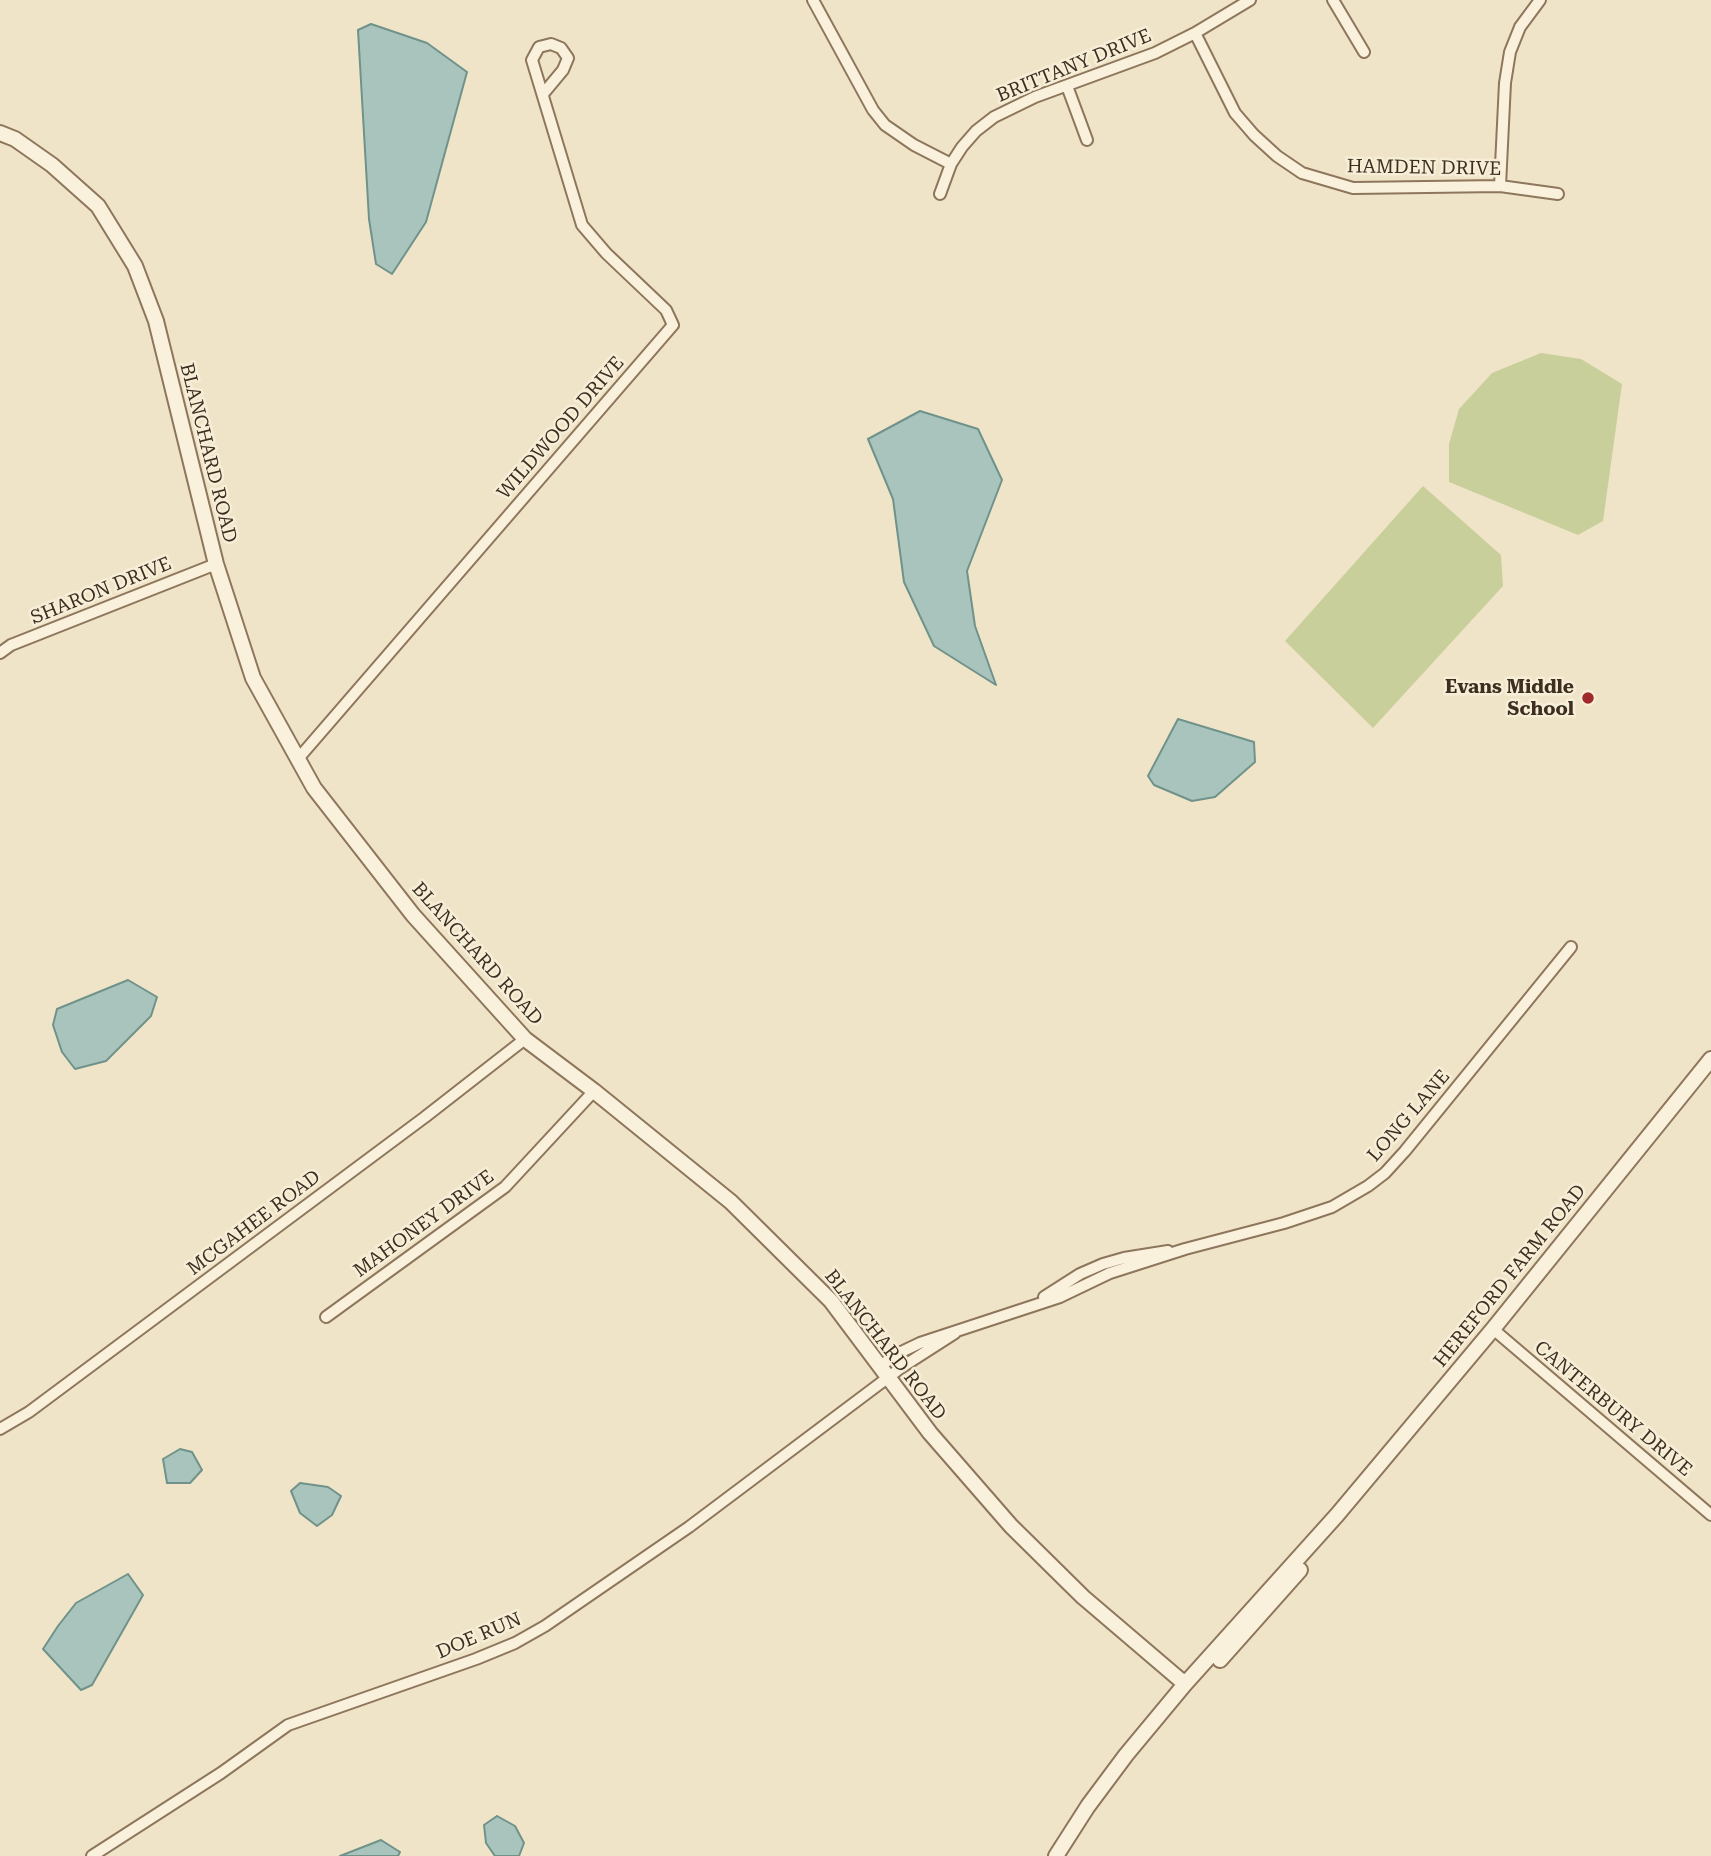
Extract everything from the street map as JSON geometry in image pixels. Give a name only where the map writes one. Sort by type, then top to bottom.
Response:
[{"type":"street","points":[[813,0],[873,110],[885,125],[914,145],[951,164]]},
{"type":"street","name":"BRITTANY DRIVE","points":[[940,194],[951,164],[976,131],[994,117],[1035,97],[1155,53],[1250,0]]},
{"type":"street","points":[[1333,0],[1364,52]]},
{"type":"street","points":[[1500,186],[1505,83],[1510,52],[1520,27],[1539,0]]},
{"type":"street","name":"HAMDEN DRIVE","points":[[1195,33],[1235,113],[1269,149],[1302,173],[1353,188],[1500,186],[1558,194]]},
{"type":"street","points":[[1067,86],[1087,140]]},
{"type":"street","name":"WILDWOOD DRIVE","points":[[297,760],[673,325],[666,310],[606,253],[582,225],[543,94]]},
{"type":"street","name":"BLANCHARD ROAD","points":[[0,133],[15,139],[52,165],[98,205],[135,266],[156,321],[216,564],[253,678],[314,788],[414,915],[525,1039],[731,1202],[831,1301],[930,1433],[1011,1526],[1083,1597],[1185,1684]]},
{"type":"street","name":"SHARON DRIVE","points":[[0,653],[11,645],[216,564]]},
{"type":"street","name":"LONG LANE","points":[[885,1371],[955,1333],[1023,1310],[1080,1274],[1103,1264],[1154,1252],[1185,1249],[1284,1223],[1332,1207],[1385,1173],[1571,947]]},
{"type":"street","name":"MCGAHEE ROAD","points":[[0,1429],[52,1395],[425,1117],[525,1039]]},
{"type":"street","name":"HEREFORD FARM ROAD","points":[[1056,1856],[1088,1806],[1126,1755],[1185,1684],[1337,1514],[1493,1329],[1711,1059]]},
{"type":"street","name":"MAHONEY DRIVE","points":[[326,1317],[506,1187],[594,1091]]},
{"type":"street","name":"CANTERBURY DRIVE","points":[[1493,1329],[1711,1515]]},
{"type":"street","name":"DOE RUN","points":[[92,1856],[220,1773],[288,1725],[476,1659],[515,1643],[545,1626],[689,1527],[885,1371]]},
{"type":"street","name":"HEREFORD FARM ROAD","points":[[1126,1755],[1172,1712],[1292,1579],[1321,1545],[1337,1514]]},
{"type":"green space","points":[[1541,353],[1581,359],[1622,384],[1603,521],[1578,535],[1449,482],[1449,444],[1459,409],[1492,373]]},
{"type":"green space","points":[[1423,486],[1501,555],[1503,586],[1373,728],[1285,641]]},
{"type":"water","points":[[371,24],[427,43],[467,72],[426,222],[392,274],[376,264],[369,219],[358,30]]},
{"type":"water","points":[[920,411],[978,429],[1002,480],[967,571],[975,626],[996,685],[934,646],[904,582],[893,499],[868,439]]},
{"type":"water","points":[[1178,719],[1254,742],[1255,762],[1215,797],[1192,801],[1154,785],[1148,776]]},
{"type":"water","points":[[128,980],[157,997],[151,1016],[106,1061],[75,1069],[62,1052],[53,1025],[57,1009]]},
{"type":"water","points":[[180,1449],[192,1452],[202,1470],[190,1483],[167,1483],[163,1459]]},
{"type":"water","points":[[300,1483],[328,1487],[341,1496],[332,1515],[317,1526],[300,1513],[291,1491]]},
{"type":"water","points":[[128,1574],[143,1595],[92,1685],[81,1690],[43,1649],[76,1603]]},
{"type":"water","points":[[497,1816],[515,1826],[524,1843],[519,1856],[495,1856],[486,1843],[484,1825]]},
{"type":"water","points":[[381,1840],[400,1852],[398,1856],[340,1856]]},
{"type":"place","name":"Evans Middle School","points":[[1588,698]]}]
